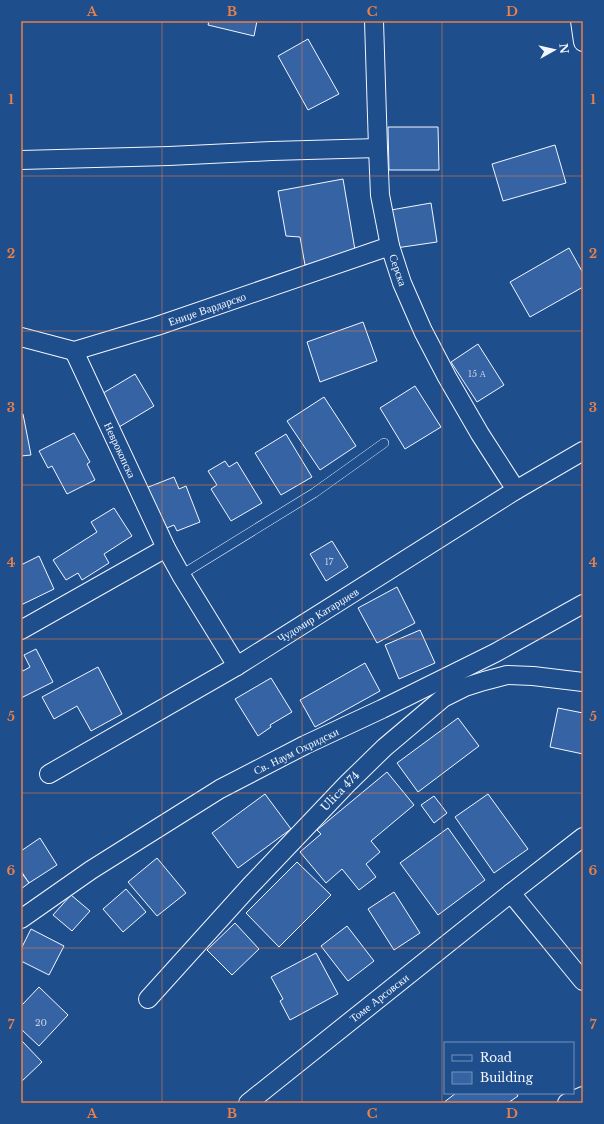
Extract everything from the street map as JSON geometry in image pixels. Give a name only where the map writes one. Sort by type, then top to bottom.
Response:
[{"type":"street","name":"Серска","points":[[374,21],[380,196],[390,246],[402,283],[447,377],[480,434],[516,490]]},
{"type":"street","points":[[577,22],[583,42]]},
{"type":"street","points":[[21,160],[378,148]]},
{"type":"street","name":"Ениџе Вардарско","points":[[74,351],[164,324],[390,246]]},
{"type":"street","points":[[21,337],[74,351]]},
{"type":"street","name":"Неврокопска","points":[[74,351],[166,548],[237,666]]},
{"type":"street","name":"Чудомир Катарџиев","points":[[49,774],[237,666],[516,490],[583,451]]},
{"type":"street","points":[[21,630],[166,548]]},
{"type":"street","name":"Св. Наум Охридски","points":[[21,918],[91,870],[220,788],[304,745],[382,709],[495,653],[583,604]]},
{"type":"street","name":"Ulica 474","points":[[148,999],[250,886],[347,784],[385,747],[443,698],[465,687],[507,675],[533,676],[583,682]]},
{"type":"street","name":"Томе Арсовски","points":[[248,1103],[583,837]]},
{"type":"street","points":[[511,893],[583,981]]},
{"type":"street","points":[[567,1103],[583,1096]]},
{"type":"lane","points":[[181,575],[314,493],[384,443]]},
{"type":"building","points":[[209,21],[257,21],[254,36],[208,25]]},
{"type":"building","points":[[308,39],[339,94],[308,110],[278,56]]},
{"type":"building","points":[[388,127],[438,127],[439,170],[389,170]]},
{"type":"building","points":[[555,145],[566,183],[503,201],[492,164]]},
{"type":"building","points":[[343,179],[356,256],[305,265],[300,237],[286,236],[278,191]]},
{"type":"building","points":[[431,203],[437,242],[396,248],[391,210]]},
{"type":"building","points":[[569,248],[583,273],[583,287],[530,317],[510,282]]},
{"type":"building","points":[[363,322],[377,361],[320,382],[307,342]]},
{"type":"building","points":[[478,344],[504,385],[477,402],[451,362]]},
{"type":"building","points":[[135,374],[154,406],[119,427],[100,395]]},
{"type":"building","points":[[415,386],[441,427],[405,449],[380,408]]},
{"type":"building","points":[[324,397],[356,446],[320,470],[287,421]]},
{"type":"building","points":[[21,414],[23,414],[31,455],[21,456]]},
{"type":"building","points":[[74,433],[90,462],[87,464],[95,480],[67,494],[52,466],[48,468],[39,451]]},
{"type":"building","points":[[286,434],[312,477],[281,495],[255,453]]},
{"type":"building","points":[[225,461],[229,467],[237,462],[262,503],[231,521],[211,489],[217,485],[208,471]]},
{"type":"building","points":[[174,477],[179,489],[186,486],[200,522],[177,531],[174,525],[162,530],[146,488]]},
{"type":"building","points":[[114,508],[132,536],[104,554],[109,563],[82,580],[78,573],[66,580],[53,560],[97,532],[91,522]]},
{"type":"building","points":[[332,541],[348,567],[326,581],[310,554]]},
{"type":"building","points":[[39,556],[54,589],[21,605],[21,565]]},
{"type":"building","points":[[397,587],[415,623],[377,643],[358,608]]},
{"type":"building","points":[[420,630],[435,663],[399,679],[385,645]]},
{"type":"building","points":[[36,649],[53,682],[21,698],[21,668],[23,671],[30,667],[24,655]]},
{"type":"building","points":[[365,663],[380,691],[315,727],[300,700]]},
{"type":"building","points":[[98,667],[122,714],[91,731],[77,706],[54,719],[42,697]]},
{"type":"building","points":[[271,678],[292,712],[270,725],[271,727],[258,736],[235,699]]},
{"type":"building","points":[[558,708],[583,713],[583,754],[550,747]]},
{"type":"building","points":[[458,718],[479,746],[418,792],[397,763]]},
{"type":"building","points":[[387,772],[414,805],[371,841],[380,852],[366,864],[376,877],[359,890],[342,869],[326,883],[300,852],[321,834],[317,830]]},
{"type":"building","points":[[265,794],[291,829],[238,868],[212,833]]},
{"type":"building","points":[[488,794],[528,849],[494,873],[455,817]]},
{"type":"building","points":[[434,796],[447,813],[434,823],[421,805]]},
{"type":"building","points":[[448,828],[485,880],[438,915],[400,863]]},
{"type":"building","points":[[40,838],[57,865],[29,883],[21,871],[21,851]]},
{"type":"building","points":[[157,858],[186,893],[157,916],[128,882]]},
{"type":"building","points":[[297,862],[331,895],[279,947],[246,913]]},
{"type":"building","points":[[21,872],[29,883],[21,889]]},
{"type":"building","points":[[126,889],[146,912],[123,932],[103,909]]},
{"type":"building","points":[[394,892],[420,933],[394,950],[368,909]]},
{"type":"building","points":[[71,895],[90,911],[72,931],[53,915]]},
{"type":"building","points":[[235,923],[259,949],[232,975],[207,950]]},
{"type":"building","points":[[347,926],[374,961],[348,981],[321,946]]},
{"type":"building","points":[[31,929],[64,946],[49,975],[21,961],[21,949]]},
{"type":"building","points":[[316,953],[338,994],[290,1020],[280,1001],[283,999],[271,977]]},
{"type":"building","points":[[39,987],[68,1015],[39,1046],[21,1029],[21,1006]]},
{"type":"building","points":[[21,1040],[42,1062],[21,1082]]},
{"type":"building","points":[[455,1094],[517,1094],[518,1096],[508,1103],[443,1103]]}]
